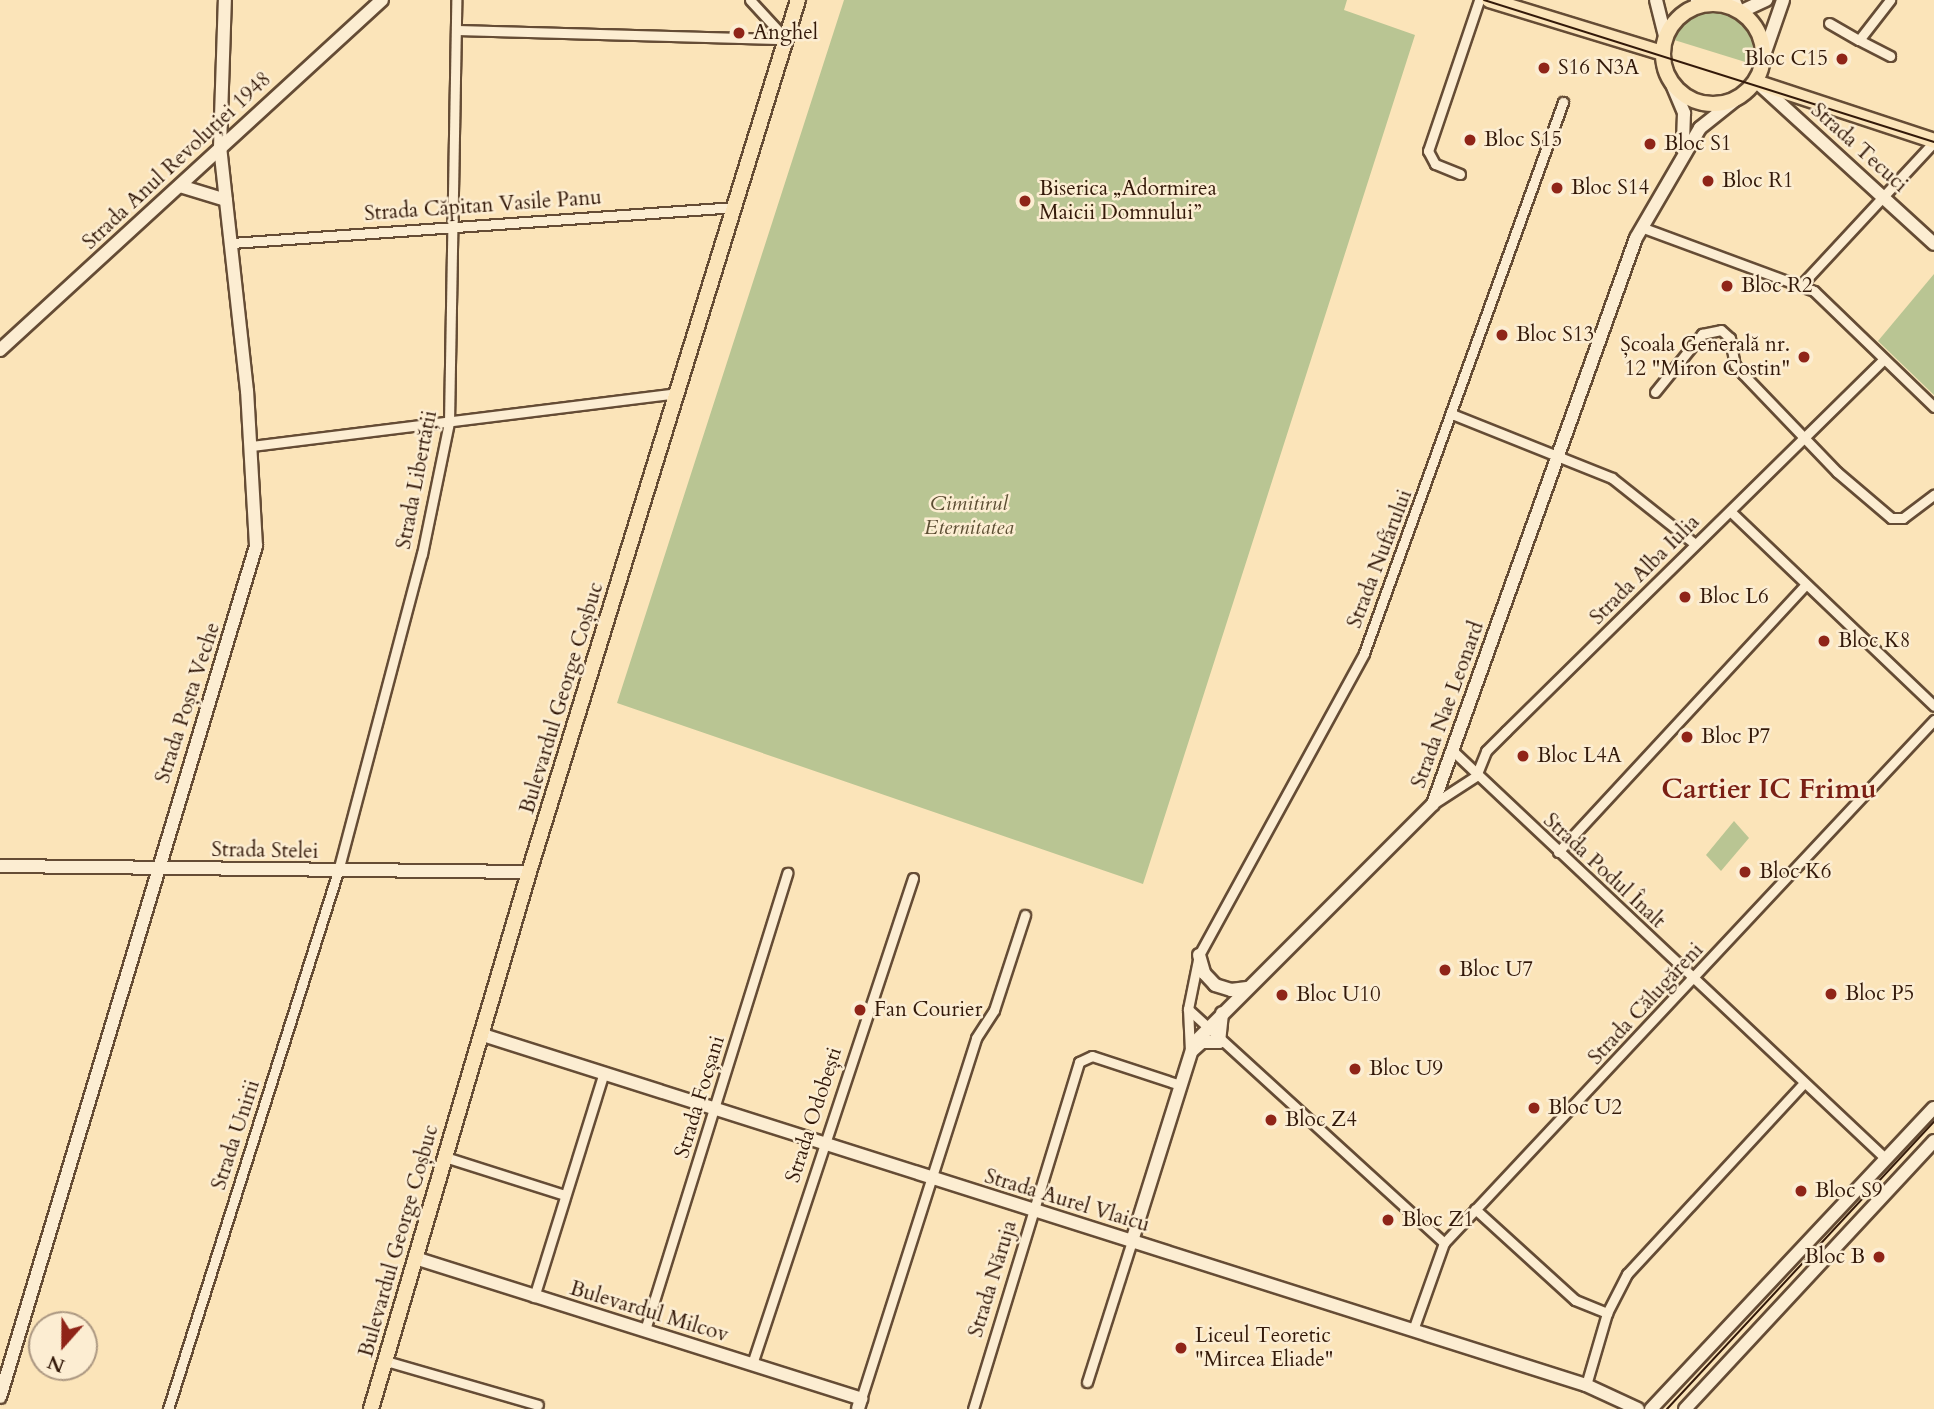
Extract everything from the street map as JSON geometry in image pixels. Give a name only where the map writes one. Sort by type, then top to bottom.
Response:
[{"type":"main road","name":"Bulevardul George Coșbuc","points":[[371,1409],[529,872],[798,0]]},
{"type":"main road","points":[[1489,0],[1662,54]]},
{"type":"main road","points":[[1703,1],[1737,6],[1758,31],[1764,55],[1756,82],[1739,97],[1724,103],[1695,101],[1671,82],[1662,54],[1665,36],[1681,14],[1703,1]]},
{"type":"main road","points":[[1756,82],[1934,141]]},
{"type":"street","name":"Strada Poșta Veche","points":[[0,1396],[156,869],[256,546],[252,446],[220,147],[225,0]]},
{"type":"street","name":"Strada Anul Revoluției 1948","points":[[0,350],[382,0]]},
{"type":"street","name":"Strada Libertății","points":[[338,871],[422,554],[449,422],[456,0]]},
{"type":"street","points":[[750,0],[786,39]]},
{"type":"street","points":[[1460,174],[1434,164],[1428,151],[1479,0]]},
{"type":"street","points":[[1656,0],[1665,36]]},
{"type":"street","points":[[1737,6],[1766,0]]},
{"type":"street","points":[[1764,55],[1783,0]]},
{"type":"street","points":[[1859,40],[1890,0]]},
{"type":"street","points":[[1829,23],[1890,56]]},
{"type":"street","points":[[457,30],[786,39]]},
{"type":"street","name":"Strada Nae Leonard","points":[[1671,82],[1684,113],[1683,151]]},
{"type":"street","name":"Strada Tecuci","points":[[1756,82],[1934,244]]},
{"type":"street","name":"Strada Nae Leonard","points":[[1132,1241],[1190,1052],[1206,1030],[1247,988],[1433,804],[1557,453],[1641,227],[1683,151],[1711,117],[1739,97]]},
{"type":"street","name":"Strada Nufărului","points":[[1190,1052],[1188,1009],[1199,955],[1364,653],[1563,102]]},
{"type":"street","points":[[1802,284],[1934,141]]},
{"type":"street","points":[[180,186],[226,200]]},
{"type":"street","name":"Strada Căpitan Vasile Panu","points":[[232,243],[454,225],[736,207]]},
{"type":"street","points":[[1641,227],[1802,284],[1934,407]]},
{"type":"street","points":[[1655,392],[1702,334],[1721,330],[1734,347],[1735,365],[1803,438],[1891,518],[1903,518],[1934,495]]},
{"type":"street","name":"Strada Alba Iulia","points":[[1433,804],[1476,776],[1486,751],[1884,359]]},
{"type":"street","points":[[252,446],[678,393]]},
{"type":"street","points":[[1452,414],[1557,453],[1612,478],[1695,544]]},
{"type":"street","points":[[1730,511],[1934,706]]},
{"type":"street","points":[[1559,852],[1806,583]]},
{"type":"street","name":"Strada Călugăreni","points":[[1413,1330],[1444,1243],[1934,720]]},
{"type":"street","name":"Strada Podul Înalt","points":[[1453,751],[1476,776],[1886,1159]]},
{"type":"street","name":"Strada Stelei","points":[[0,866],[529,872]]},
{"type":"street","name":"Strada Unirii","points":[[168,1409],[338,871]]},
{"type":"street","name":"Strada Focșani","points":[[645,1330],[786,873]]},
{"type":"street","name":"Strada Odobești","points":[[752,1364],[822,1144],[913,878]]},
{"type":"street","points":[[859,1404],[976,1038],[994,1010],[1025,915]]},
{"type":"street","points":[[1199,955],[1204,973],[1215,985],[1231,990],[1247,988]]},
{"type":"street","points":[[1188,1009],[1219,1042],[1444,1243]]},
{"type":"street","points":[[1219,1042],[1223,1013]]},
{"type":"street","name":"Strada Aurel Vlaicu","points":[[482,1035],[713,1111],[1586,1385],[1638,1409]]},
{"type":"street","points":[[1190,1052],[1202,1042],[1219,1042]]},
{"type":"street","name":"Strada Năruja","points":[[973,1409],[1032,1210],[1082,1058],[1092,1056],[1180,1085]]},
{"type":"street","points":[[534,1297],[603,1075]]},
{"type":"street","points":[[1586,1385],[1607,1313],[1627,1274],[1804,1083]]},
{"type":"street","points":[[1651,1409],[1934,1108]]},
{"type":"street","points":[[1685,1409],[1934,1142]]},
{"type":"street","points":[[445,1157],[565,1195]]},
{"type":"street","points":[[1475,1209],[1575,1300],[1607,1313]]},
{"type":"street","points":[[1087,1382],[1132,1241]]},
{"type":"street","name":"Bulevardul Milcov","points":[[415,1258],[752,1364],[859,1404]]},
{"type":"street","points":[[386,1361],[538,1405]]},
{"type":"green space","name":"Cimitirul Eternitatea","points":[[844,0],[1347,0],[1344,10],[1415,35],[1143,884],[617,703]]},
{"type":"green space","points":[[1710,10],[1733,16],[1749,30],[1756,48],[1755,65],[1671,39],[1683,20]]},
{"type":"green space","points":[[1934,274],[1934,395],[1878,341]]},
{"type":"green space","points":[[1734,821],[1749,838],[1721,871],[1706,855]]},
{"type":"tram line","points":[[1484,0],[1934,142]]},
{"type":"tram line","points":[[1667,1409],[1934,1122]]},
{"type":"place","name":"Anghel","points":[[739,33]]},
{"type":"place","name":"Bloc C15","points":[[1842,59]]},
{"type":"place","name":"S16 N3A","points":[[1544,68]]},
{"type":"place","name":"Bloc S15","points":[[1470,140]]},
{"type":"place","name":"Bloc S1","points":[[1650,144]]},
{"type":"place","name":"Bloc R1","points":[[1708,181]]},
{"type":"place","name":"Bloc S14","points":[[1557,188]]},
{"type":"place","name":"Biserica „Adormirea Maicii Domnului”","points":[[1025,201]]},
{"type":"place","name":"Bloc R2","points":[[1727,286]]},
{"type":"place","name":"Bloc S13","points":[[1502,335]]},
{"type":"place","name":"Școala Generală nr. 12 \"Miron Costin\"","points":[[1804,357]]},
{"type":"place","name":"Bloc L6","points":[[1685,597]]},
{"type":"place","name":"Bloc K8","points":[[1824,641]]},
{"type":"place","name":"Bloc P7","points":[[1687,737]]},
{"type":"place","name":"Bloc L4A","points":[[1523,756]]},
{"type":"place","name":"Bloc K6","points":[[1745,872]]},
{"type":"place","name":"Bloc U7","points":[[1445,970]]},
{"type":"place","name":"Bloc P5","points":[[1831,994]]},
{"type":"place","name":"Bloc U10","points":[[1282,995]]},
{"type":"place","name":"Fan Courier","points":[[860,1010]]},
{"type":"place","name":"Bloc U9","points":[[1355,1069]]},
{"type":"place","name":"Bloc U2","points":[[1534,1108]]},
{"type":"place","name":"Bloc Z4","points":[[1271,1120]]},
{"type":"place","name":"Bloc S9","points":[[1801,1191]]},
{"type":"place","name":"Bloc Z1","points":[[1388,1220]]},
{"type":"place","name":"Bloc B","points":[[1879,1257]]},
{"type":"place","name":"Liceul Teoretic \"Mircea Eliade\"","points":[[1181,1348]]},
{"type":"district","name":"Cartier IC Frimu","points":[[1769,789]]}]
